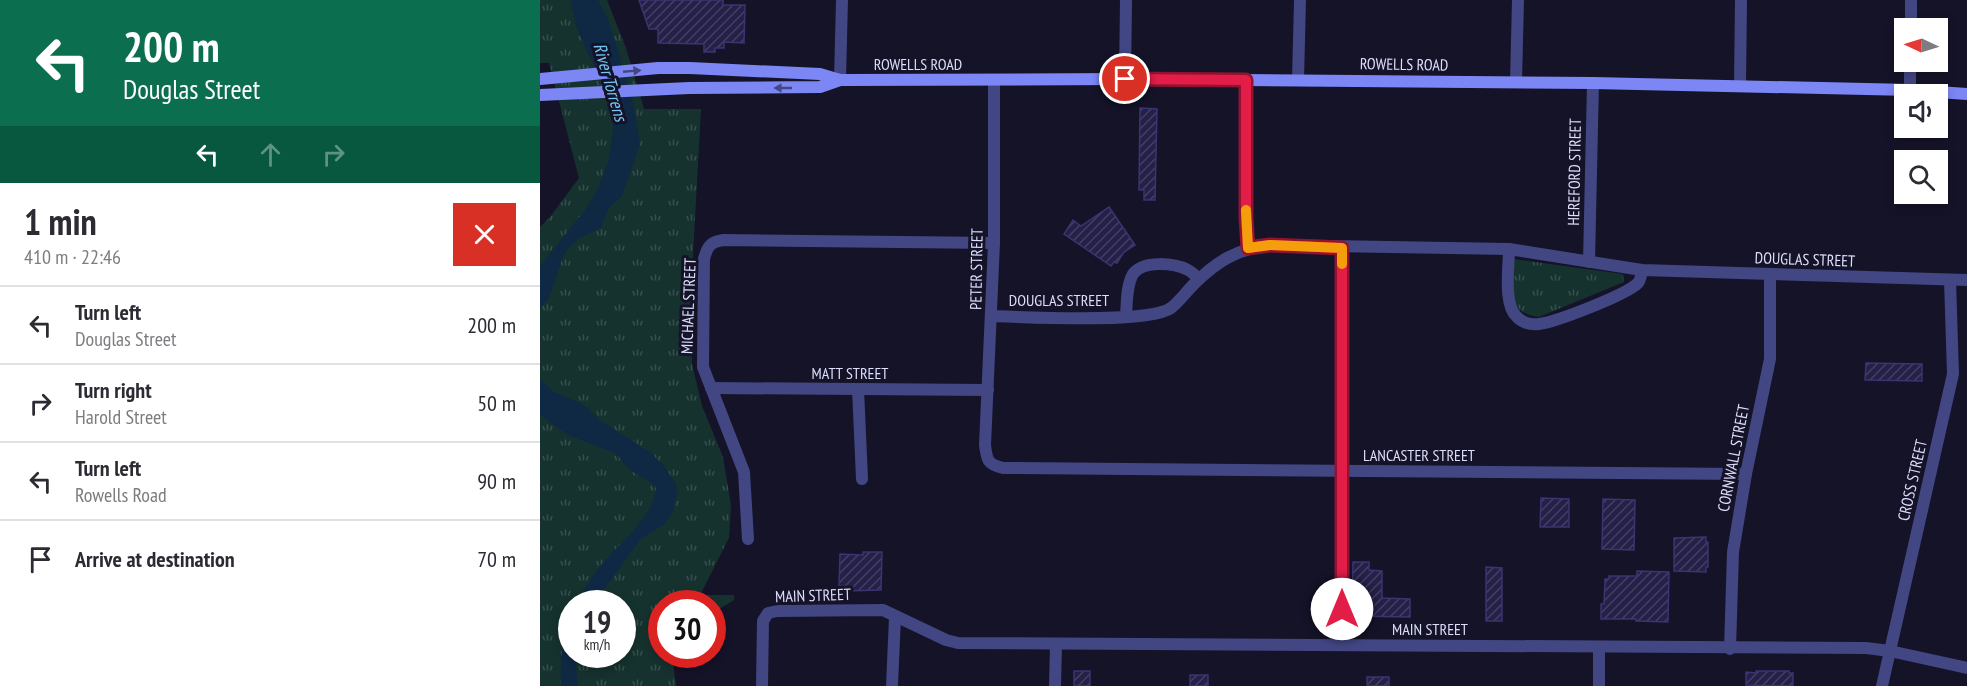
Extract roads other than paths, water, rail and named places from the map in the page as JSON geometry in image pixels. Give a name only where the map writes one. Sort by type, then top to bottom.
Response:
[{"type":"main road","name":"ROWELLS ROAD","points":[[540,79],[658,68],[690,68],[820,74],[840,80],[1298,80],[1740,85],[1894,90]]},
{"type":"main road","name":"ROWELLS ROAD","points":[[540,95],[659,89],[820,87],[840,80]]},
{"type":"main road","name":"ROWELLS ROAD","points":[[1948,93],[1967,94]]},
{"type":"street","points":[[840,80],[842,0]]},
{"type":"street","points":[[1125,79],[1126,0]]},
{"type":"street","points":[[1298,80],[1300,0]]},
{"type":"street","points":[[1516,82],[1518,0]]},
{"type":"street","points":[[1740,85],[1741,0]]},
{"type":"street","points":[[1911,0],[1911,18]]},
{"type":"street","name":"PETER STREET","points":[[987,459],[985,445],[994,243],[994,80]]},
{"type":"street","points":[[1246,80],[1248,248]]},
{"type":"street","name":"HEREFORD STREET","points":[[1589,262],[1593,83]]},
{"type":"street","name":"MICHAEL STREET","points":[[748,539],[744,472],[703,367],[704,259],[707,248],[713,242],[734,240],[994,243]]},
{"type":"street","name":"DOUGLAS STREET","points":[[992,316],[1126,317],[1156,314],[1171,308],[1199,279],[1235,252],[1270,245],[1509,249],[1642,270],[1967,280]]},
{"type":"street","points":[[1342,248],[1342,645]]},
{"type":"street","points":[[1509,249],[1508,304],[1516,317],[1529,324],[1540,324],[1588,308],[1630,289],[1639,282],[1642,270]]},
{"type":"street","name":"DOUGLAS STREET","points":[[1126,317],[1129,287],[1134,273],[1144,267],[1158,264],[1180,267],[1190,270],[1199,279]]},
{"type":"street","name":"CORNWALL STREET","points":[[1730,649],[1733,552],[1746,474],[1770,359],[1770,275]]},
{"type":"street","name":"CROSS STREET","points":[[1882,686],[1953,374],[1950,280]]},
{"type":"street","name":"MATT STREET","points":[[711,388],[988,390]]},
{"type":"street","points":[[858,389],[862,479]]},
{"type":"street","name":"LANCASTER STREET","points":[[987,459],[994,466],[1003,468],[1746,474]]},
{"type":"street","name":"MAIN STREET","points":[[762,686],[763,621],[768,613],[777,611],[883,610],[954,642],[1599,646],[1730,649],[1866,648],[1967,668]]},
{"type":"street","points":[[892,686],[895,617]]},
{"type":"street","points":[[1055,686],[1056,644]]},
{"type":"street","points":[[1599,646],[1599,686]]},
{"type":"water","name":"River Torrens","points":[[570,0],[598,0],[607,17],[633,102],[640,144],[622,196],[609,208],[601,228],[580,238],[569,247],[563,256],[549,298],[540,308],[540,266],[585,210],[597,191],[608,162],[613,132],[612,104],[577,29]]},
{"type":"water","points":[[540,379],[554,392],[583,404],[602,422],[650,452],[676,483],[677,494],[673,511],[665,524],[641,539],[604,590],[584,590],[609,556],[645,516],[656,488],[631,471],[615,453],[568,435],[540,415]]},
{"type":"water","points":[[561,668],[576,668],[578,686],[561,686]]}]
